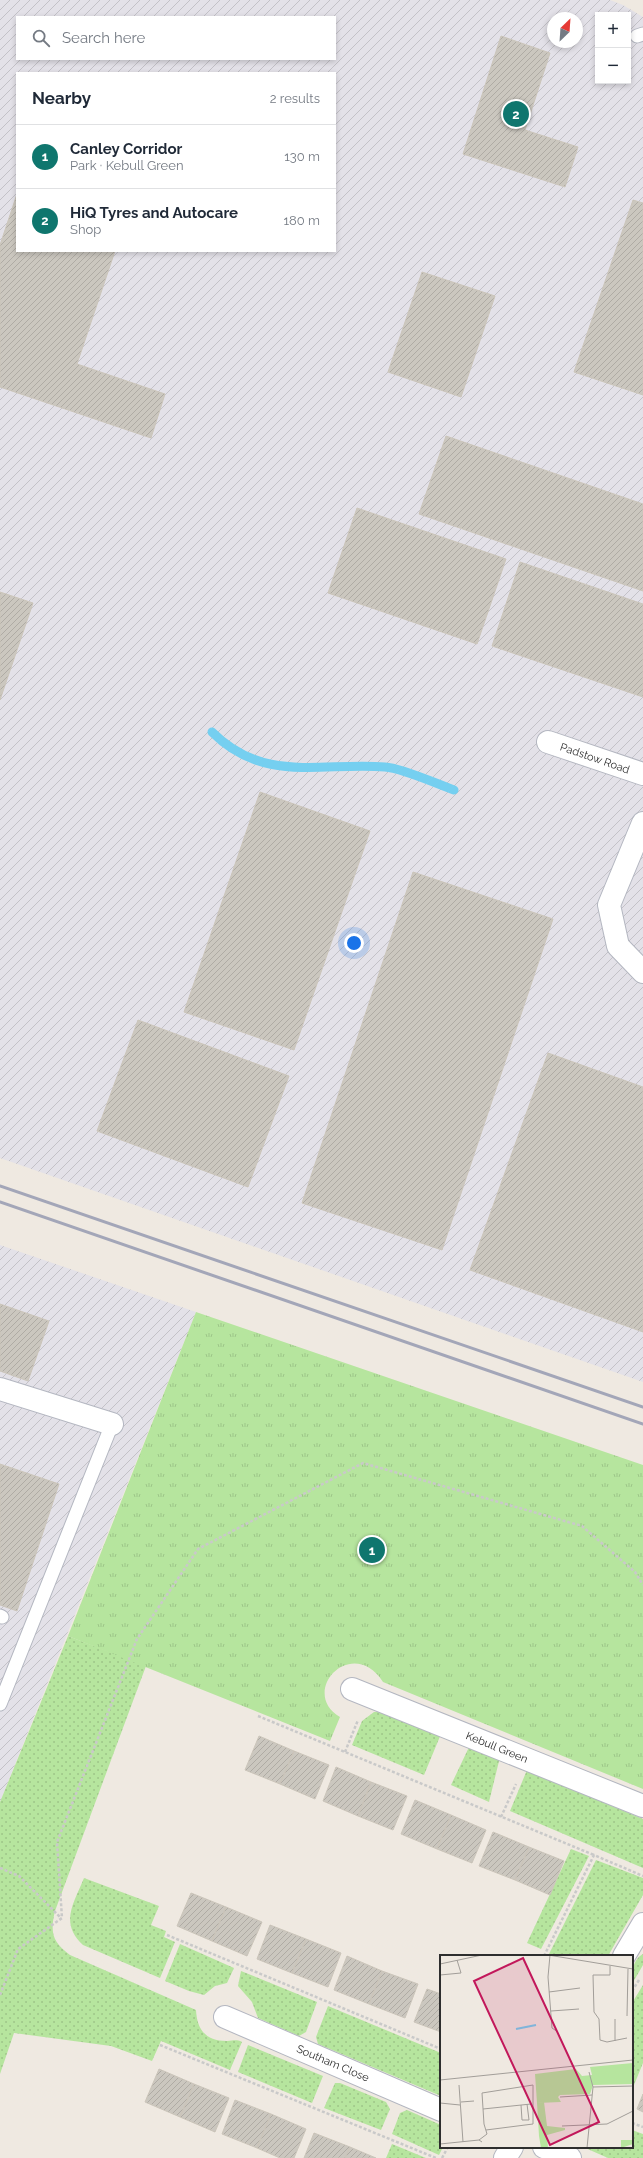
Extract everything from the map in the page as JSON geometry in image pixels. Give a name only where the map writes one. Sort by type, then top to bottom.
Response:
[{"type":"street","name":"Padstow Road","points":[[548,742],[643,774]]},
{"type":"street","points":[[643,822],[609,905],[618,946],[643,972]]},
{"type":"street","points":[[0,1389],[112,1424]]},
{"type":"street","name":"Kebull Green","points":[[352,1688],[643,1806]]},
{"type":"street","points":[[625,1955],[643,1924]]},
{"type":"street","name":"Southam Close","points":[[224,2017],[440,2110]]},
{"type":"street","points":[[505,2158],[511,2148]]},
{"type":"street","points":[[546,2148],[570,2158]]},
{"type":"lane","points":[[0,1704],[112,1424]]},
{"type":"path","points":[[62,1918],[57,1842],[137,1639],[198,1549],[363,1463],[582,1526],[635,1572],[643,1585]]},
{"type":"path","points":[[258,1716],[643,1876]]},
{"type":"path","points":[[345,1752],[360,1716]]},
{"type":"path","points":[[501,1817],[527,1759]]},
{"type":"path","points":[[544,1955],[594,1855]]},
{"type":"path","points":[[0,1868],[19,1876],[62,1918]]},
{"type":"path","points":[[0,1995],[18,1949],[62,1918]]},
{"type":"path","points":[[167,1935],[440,2049]]},
{"type":"path","points":[[633,1989],[639,1979]]},
{"type":"path","points":[[160,2045],[436,2158]]},
{"type":"path","points":[[633,2123],[643,2127]]},
{"type":"path","points":[[442,2158],[447,2148]]},
{"type":"shaded area","points":[[0,0],[610,0],[623,5],[643,17],[643,1382],[0,1158]]},
{"type":"shaded area","points":[[0,1245],[196,1312],[0,1802]]},
{"type":"green space","points":[[196,1312],[643,1465],[643,1789],[383,1682],[371,1669],[357,1664],[345,1665],[334,1672],[327,1682],[325,1694],[329,1706],[340,1717],[330,1741],[68,1636]]},
{"type":"green space","points":[[68,1636],[146,1666],[55,1911],[53,1918],[54,1936],[59,1946],[70,1955],[196,2010],[198,2023],[201,2029],[213,2039],[227,2041],[236,2040],[242,2042],[230,2070],[161,2041],[152,2061],[111,2046],[14,2033],[0,2074],[0,1802]]},
{"type":"green space","points":[[374,1712],[380,1712],[441,1734],[424,1775],[352,1745],[362,1721]]},
{"type":"green space","points":[[470,1745],[500,1757],[489,1802],[451,1785]]},
{"type":"green space","points":[[527,1770],[643,1819],[643,1868],[510,1811]]},
{"type":"green space","points":[[571,1849],[589,1856],[541,1949],[527,1943]]},
{"type":"green space","points":[[596,1860],[643,1878],[643,1895],[609,1955],[549,1954]]},
{"type":"green space","points":[[84,1878],[159,1906],[151,1925],[166,1931],[164,1937],[175,1942],[160,1978],[83,1945],[76,1937],[70,1921],[71,1913],[73,1904]]},
{"type":"green space","points":[[180,1944],[234,1968],[227,1983],[215,1986],[204,1995],[189,1991],[165,1981]]},
{"type":"green space","points":[[643,1954],[643,1965],[633,1982],[633,1971],[635,1963]]},
{"type":"green space","points":[[241,1971],[317,2002],[306,2032],[299,2036],[258,2018],[252,2002],[238,1986]]},
{"type":"green space","points":[[643,1985],[643,2063],[633,2088],[633,2001]]},
{"type":"green space","points":[[328,2006],[440,2053],[440,2096],[318,2044],[316,2037]]},
{"type":"green space","points":[[248,2045],[323,2076],[312,2103],[238,2072]]},
{"type":"green space","points":[[335,2083],[340,2083],[386,2102],[390,2109],[381,2130],[324,2108]]},
{"type":"green space","points":[[407,2110],[440,2125],[440,2148],[442,2148],[439,2155],[392,2134],[400,2113]]},
{"type":"green space","points":[[633,2130],[643,2134],[643,2158],[608,2158],[585,2148],[633,2148]]},
{"type":"green space","points":[[392,2144],[426,2158],[386,2158]]},
{"type":"building","points":[[501,36],[550,53],[525,130],[578,147],[565,187],[463,154]]},
{"type":"building","points":[[16,197],[16,252],[115,252],[77,364],[165,394],[151,438],[0,387],[0,245]]},
{"type":"building","points":[[633,200],[643,203],[643,395],[574,372]]},
{"type":"building","points":[[422,272],[495,296],[461,397],[388,372]]},
{"type":"building","points":[[446,436],[643,504],[643,591],[419,514]]},
{"type":"building","points":[[357,508],[506,559],[477,644],[328,593]]},
{"type":"building","points":[[520,562],[643,604],[643,697],[492,646]]},
{"type":"building","points":[[0,592],[33,603],[0,700]]},
{"type":"building","points":[[260,792],[370,831],[294,1050],[184,1012]]},
{"type":"building","points":[[413,872],[553,919],[442,1250],[302,1203]]},
{"type":"building","points":[[138,1020],[289,1076],[248,1187],[97,1131]]},
{"type":"building","points":[[548,1053],[643,1087],[643,1332],[470,1270]]},
{"type":"building","points":[[0,1304],[49,1321],[28,1381],[0,1371]]},
{"type":"building","points":[[0,1464],[59,1484],[17,1611],[0,1605]]},
{"type":"building","points":[[259,1736],[294,1751],[280,1784],[245,1770]]},
{"type":"building","points":[[294,1751],[329,1765],[315,1799],[280,1784]]},
{"type":"building","points":[[336,1767],[371,1782],[358,1816],[323,1801]]},
{"type":"building","points":[[371,1782],[407,1796],[393,1830],[358,1816]]},
{"type":"building","points":[[415,1800],[451,1815],[437,1849],[401,1834]]},
{"type":"building","points":[[451,1815],[486,1830],[472,1863],[437,1849]]},
{"type":"building","points":[[493,1832],[529,1847],[515,1880],[479,1866]]},
{"type":"building","points":[[529,1847],[564,1861],[550,1895],[515,1880]]},
{"type":"building","points":[[191,1893],[226,1907],[212,1941],[177,1926]]},
{"type":"building","points":[[226,1907],[262,1922],[247,1956],[212,1941]]},
{"type":"building","points":[[270,1925],[306,1939],[292,1973],[257,1959]]},
{"type":"building","points":[[306,1939],[341,1953],[328,1987],[292,1973]]},
{"type":"building","points":[[347,1956],[382,1971],[369,2004],[334,1990]]},
{"type":"building","points":[[382,1971],[418,1984],[405,2018],[369,2004]]},
{"type":"building","points":[[427,1989],[440,1994],[440,2032],[414,2022]]},
{"type":"building","points":[[159,2069],[194,2084],[180,2117],[145,2102]]},
{"type":"building","points":[[194,2084],[229,2098],[215,2132],[180,2117]]},
{"type":"building","points":[[643,2094],[643,2112],[637,2109]]},
{"type":"building","points":[[235,2100],[271,2114],[257,2148],[222,2134]]},
{"type":"building","points":[[271,2114],[306,2129],[294,2158],[280,2158],[257,2148]]},
{"type":"building","points":[[314,2133],[350,2147],[345,2158],[304,2158]]},
{"type":"building","points":[[350,2147],[376,2158],[345,2158]]},
{"type":"waterway","points":[[212,732],[232,748],[252,759],[273,765],[294,767],[385,767],[410,773],[454,790]]},
{"type":"railway","points":[[0,1186],[643,1407]]},
{"type":"railway","points":[[0,1202],[643,1424]]},
{"type":"place","name":"HiQ Tyres and Autocare","points":[[516,114]]},
{"type":"place","name":"Canley Corridor","points":[[372,1550]]}]
